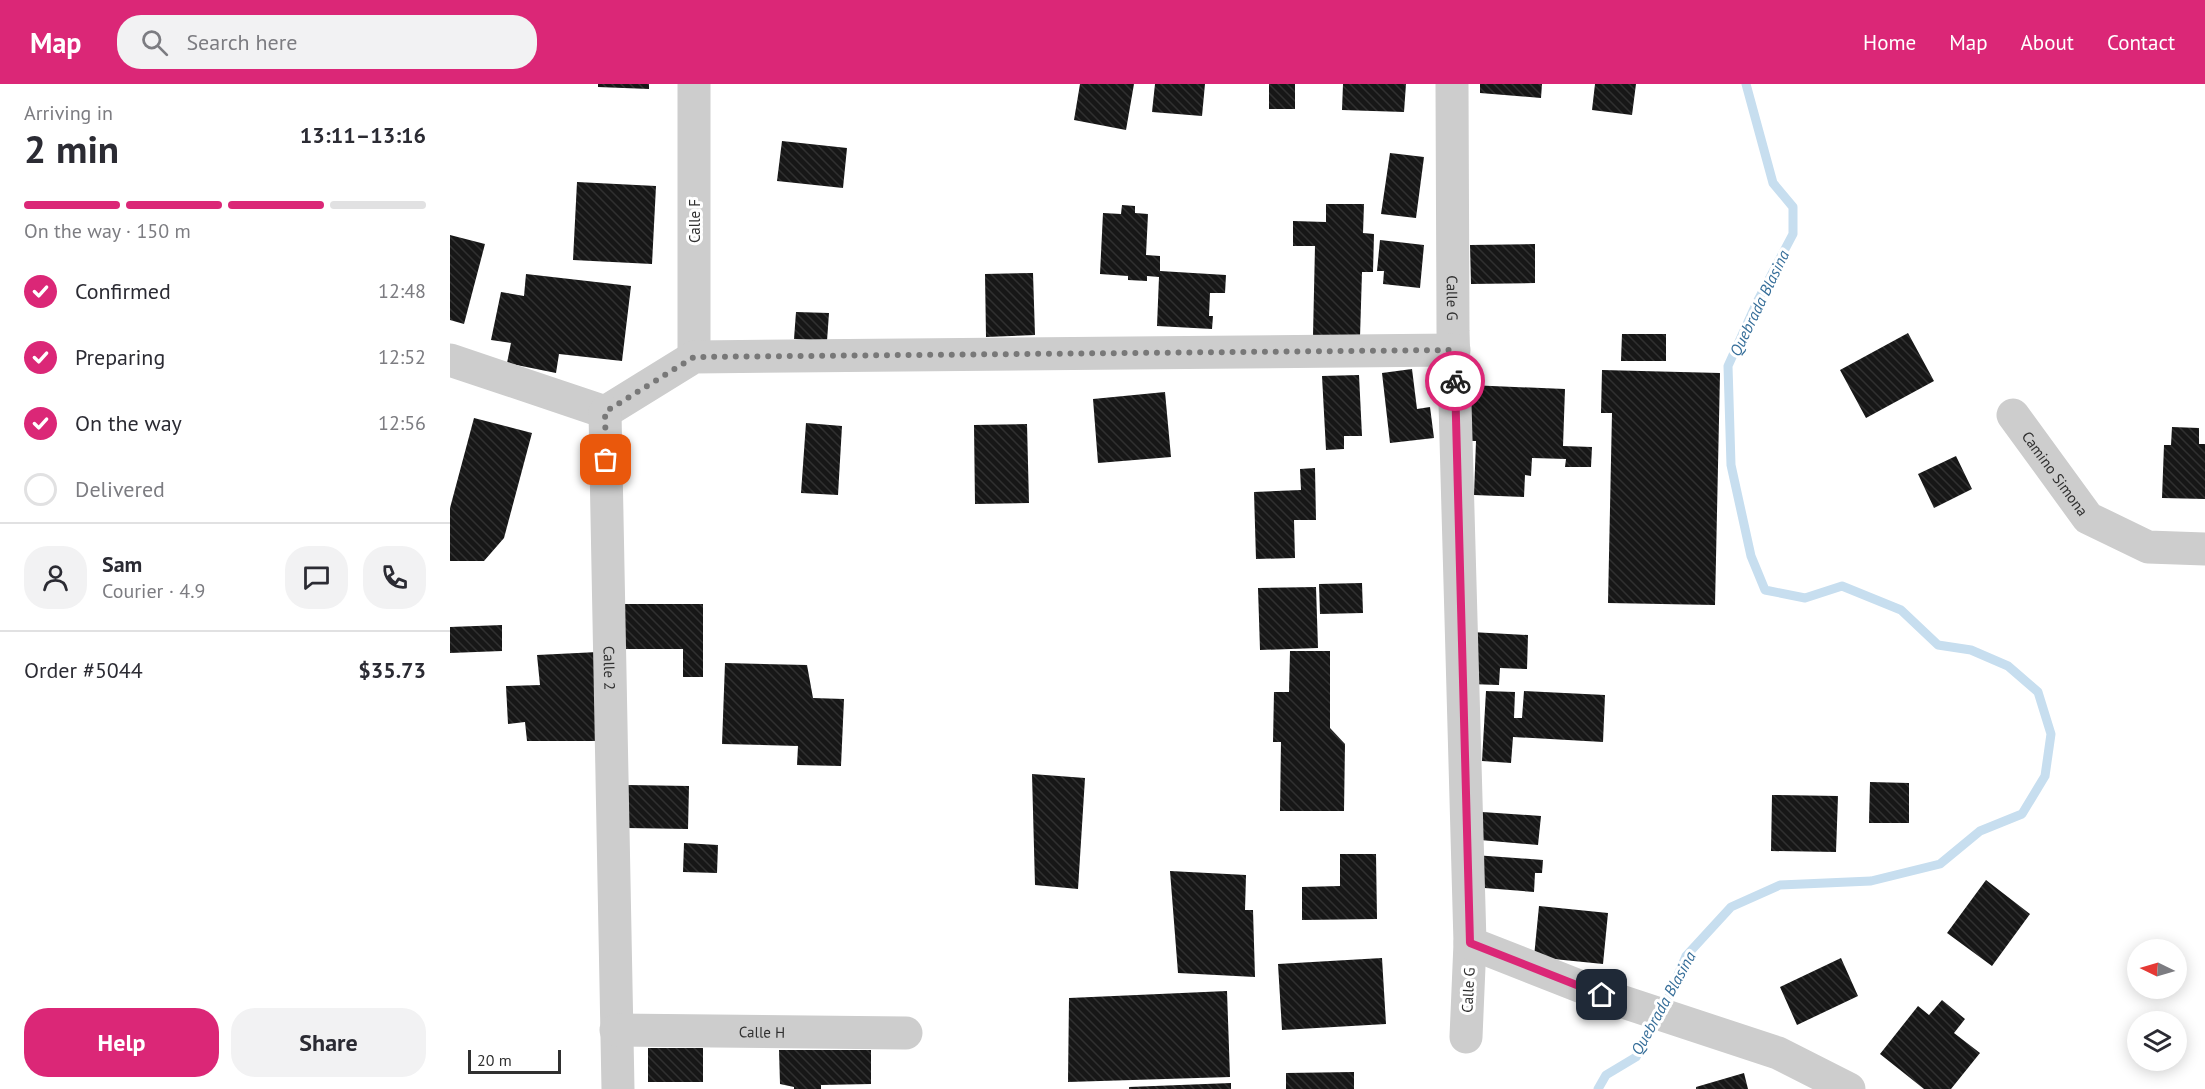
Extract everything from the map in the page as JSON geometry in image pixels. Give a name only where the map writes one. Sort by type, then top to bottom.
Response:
[{"type":"street","name":"Calle F","points":[[694,84],[694,357]]},
{"type":"street","name":"Calle G","points":[[1452,84],[1454,350],[1470,943],[1466,1037]]},
{"type":"street","points":[[450,360],[605,412],[694,357],[1454,350]]},
{"type":"street","name":"Calle 2","points":[[605,412],[618,1089]]},
{"type":"street","name":"Camino Simona","points":[[2013,415],[2088,518],[2148,547],[2205,549]]},
{"type":"street","name":"Calle G","points":[[1470,943],[1602,995],[1778,1053],[1849,1089]]},
{"type":"street","name":"Calle H","points":[[616,1030],[906,1033]]},
{"type":"building","points":[[598,84],[649,84],[649,89],[598,87]]},
{"type":"building","points":[[1080,84],[1134,84],[1126,130],[1074,120]]},
{"type":"building","points":[[1155,84],[1205,84],[1202,116],[1152,112]]},
{"type":"building","points":[[1269,84],[1295,84],[1295,109],[1269,109]]},
{"type":"building","points":[[1343,84],[1406,84],[1404,112],[1342,110]]},
{"type":"building","points":[[1480,84],[1542,84],[1541,98],[1480,93]]},
{"type":"building","points":[[1595,84],[1636,84],[1632,115],[1592,110]]},
{"type":"building","points":[[782,141],[847,148],[843,188],[777,181]]},
{"type":"building","points":[[1390,153],[1424,157],[1416,218],[1381,214]]},
{"type":"building","points":[[577,182],[656,186],[652,264],[573,260]]},
{"type":"building","points":[[1326,204],[1364,204],[1363,233],[1374,234],[1373,272],[1362,272],[1360,337],[1313,336],[1315,246],[1293,246],[1293,221],[1326,222]]},
{"type":"building","points":[[1122,205],[1135,206],[1135,213],[1148,214],[1146,255],[1160,256],[1160,271],[1226,275],[1225,293],[1210,293],[1209,316],[1213,316],[1212,329],[1157,326],[1159,277],[1147,276],[1147,281],[1128,280],[1128,276],[1100,274],[1103,213],[1121,214]]},
{"type":"building","points":[[450,235],[485,244],[464,324],[450,320]]},
{"type":"building","points":[[1380,240],[1424,245],[1420,288],[1383,284],[1384,271],[1377,271]]},
{"type":"building","points":[[1535,244],[1535,283],[1471,284],[1470,245]]},
{"type":"building","points":[[1033,273],[1035,335],[986,337],[985,274]]},
{"type":"building","points":[[526,274],[631,286],[622,361],[559,354],[556,373],[507,363],[511,343],[491,340],[501,292],[524,296]]},
{"type":"building","points":[[796,312],[829,313],[827,341],[794,339]]},
{"type":"building","points":[[1908,333],[1934,381],[1866,418],[1840,370]]},
{"type":"building","points":[[1622,334],[1666,334],[1666,361],[1621,361]]},
{"type":"building","points":[[1412,369],[1417,409],[1430,407],[1434,438],[1390,443],[1382,373]]},
{"type":"building","points":[[1602,370],[1720,373],[1715,605],[1608,603],[1612,413],[1601,413]]},
{"type":"building","points":[[1359,375],[1362,436],[1344,436],[1344,449],[1326,450],[1322,376]]},
{"type":"building","points":[[1469,385],[1565,389],[1563,446],[1592,447],[1591,467],[1565,467],[1566,459],[1532,458],[1531,476],[1525,475],[1524,497],[1474,495],[1476,441],[1468,441]]},
{"type":"building","points":[[1165,392],[1171,457],[1098,463],[1093,399]]},
{"type":"building","points":[[474,418],[532,433],[504,538],[484,561],[450,561],[450,508]]},
{"type":"building","points":[[806,423],[842,426],[838,495],[801,493]]},
{"type":"building","points":[[1027,424],[1029,503],[975,504],[974,425]]},
{"type":"building","points":[[2172,427],[2199,428],[2199,444],[2205,444],[2205,499],[2162,498],[2164,445],[2171,445]]},
{"type":"building","points":[[1956,456],[1972,489],[1934,508],[1918,474]]},
{"type":"building","points":[[1315,468],[1316,520],[1294,520],[1295,558],[1256,559],[1254,492],[1301,490],[1300,469]]},
{"type":"building","points":[[1362,583],[1363,613],[1320,614],[1319,584]]},
{"type":"building","points":[[1316,587],[1318,648],[1260,650],[1258,588]]},
{"type":"building","points":[[622,604],[703,604],[703,677],[683,677],[683,649],[622,649]]},
{"type":"building","points":[[502,625],[502,651],[450,653],[450,627]]},
{"type":"building","points":[[1471,632],[1528,635],[1527,669],[1500,668],[1499,685],[1469,684]]},
{"type":"building","points":[[1290,651],[1330,651],[1330,728],[1345,744],[1344,811],[1280,811],[1281,742],[1273,742],[1274,692],[1289,692]]},
{"type":"building","points":[[598,652],[595,741],[527,741],[525,722],[508,724],[506,686],[540,685],[537,655]]},
{"type":"building","points":[[725,663],[807,665],[813,698],[844,699],[841,766],[797,765],[798,746],[722,744]]},
{"type":"building","points":[[1486,691],[1515,692],[1514,718],[1522,718],[1524,691],[1605,695],[1603,742],[1513,737],[1511,763],[1482,761]]},
{"type":"building","points":[[1032,774],[1085,778],[1078,889],[1035,885]]},
{"type":"building","points":[[1870,782],[1909,783],[1909,823],[1869,823]]},
{"type":"building","points":[[628,785],[689,786],[688,829],[626,828]]},
{"type":"building","points":[[1772,795],[1838,796],[1836,852],[1771,851]]},
{"type":"building","points":[[1482,812],[1541,816],[1538,845],[1480,840]]},
{"type":"building","points":[[684,843],[718,845],[717,873],[683,872]]},
{"type":"building","points":[[1340,854],[1376,854],[1377,919],[1302,920],[1302,887],[1340,886]]},
{"type":"building","points":[[1474,855],[1543,860],[1542,873],[1535,873],[1534,892],[1472,887]]},
{"type":"building","points":[[1170,871],[1246,875],[1245,910],[1253,910],[1255,977],[1178,973]]},
{"type":"building","points":[[1986,880],[2030,914],[1992,966],[1947,933]]},
{"type":"building","points":[[1539,906],[1608,913],[1603,964],[1534,957]]},
{"type":"building","points":[[1382,958],[1386,1024],[1282,1030],[1278,964]]},
{"type":"building","points":[[1841,958],[1858,996],[1797,1025],[1780,987]]},
{"type":"building","points":[[1227,991],[1230,1077],[1068,1082],[1069,998]]},
{"type":"building","points":[[1942,1000],[1965,1019],[1954,1033],[1980,1053],[1951,1089],[1924,1089],[1880,1054],[1918,1006],[1929,1015]]},
{"type":"building","points":[[648,1048],[703,1048],[703,1082],[648,1082]]},
{"type":"building","points":[[779,1050],[871,1050],[871,1084],[821,1085],[821,1089],[794,1089],[794,1087],[780,1084]]},
{"type":"building","points":[[1354,1072],[1354,1089],[1286,1089],[1286,1073]]},
{"type":"building","points":[[1744,1073],[1748,1089],[1696,1089],[1696,1087]]},
{"type":"building","points":[[1231,1083],[1231,1089],[1129,1089],[1129,1087]]},
{"type":"waterway","name":"Quebrada Blasina","points":[[1664,1008],[1686,956],[1731,907],[1780,885],[1871,881],[1940,864],[1980,831],[2022,814],[2045,776],[2051,734],[2038,692],[2008,666],[1971,650],[1938,645],[1901,610],[1842,586],[1805,598],[1765,590],[1751,556],[1731,465],[1728,366],[1757,302],[1793,234],[1793,207],[1773,183],[1746,84]]},
{"type":"waterway","name":"Quebrada Blasina","points":[[1598,1089],[1606,1075],[1636,1057],[1657,1020]]},
{"type":"way so far","points":[[606,460],[605,412],[694,357],[1454,350],[1455,381]]},
{"type":"route","points":[[1455,381],[1470,943],[1602,995]]}]
